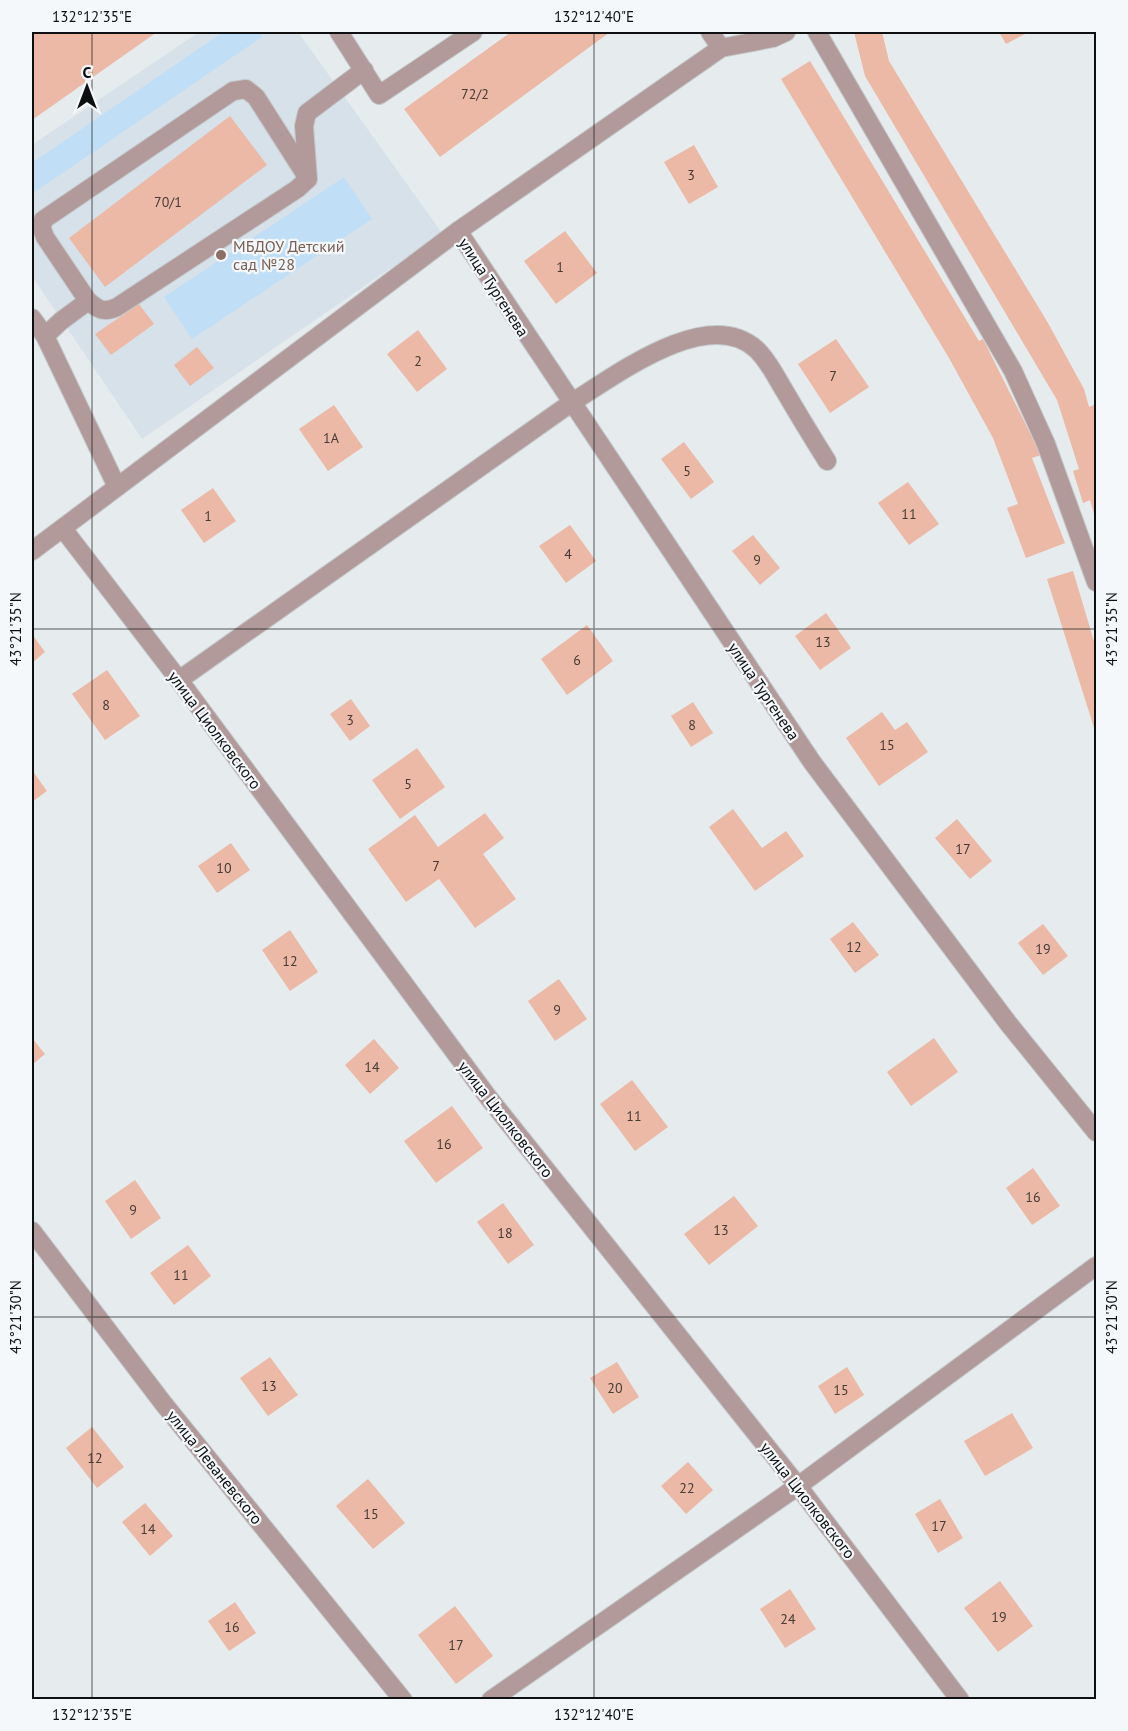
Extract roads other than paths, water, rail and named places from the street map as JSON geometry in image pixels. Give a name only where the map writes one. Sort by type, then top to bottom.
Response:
[{"type":"street","points":[[339,32],[379,95],[473,32]]},
{"type":"street","points":[[710,32],[721,48]]},
{"type":"street","points":[[32,551],[64,530],[117,486],[458,231],[721,48],[773,38],[786,32]]},
{"type":"street","points":[[817,32],[1012,370],[1046,444],[1096,582]]},
{"type":"street","points":[[308,179],[304,126],[307,113],[364,70]]},
{"type":"street","points":[[246,89],[256,97],[308,179],[297,189],[108,311],[99,310],[88,301],[42,229],[43,220],[233,91],[246,89]]},
{"type":"street","name":"улица Тургенева","points":[[458,231],[812,762],[1008,1023],[1096,1132]]},
{"type":"street","points":[[45,336],[88,301]]},
{"type":"street","points":[[32,318],[45,336],[117,486]]},
{"type":"street","points":[[178,680],[571,403],[637,362],[681,341],[707,334],[735,336],[756,349],[827,461]]},
{"type":"street","name":"улица Циолковского","points":[[64,530],[488,1097],[798,1486],[960,1700]]},
{"type":"street","name":"улица Леваневского","points":[[32,1231],[163,1403],[403,1700]]},
{"type":"street","points":[[491,1700],[798,1486],[1096,1266]]},
{"type":"place","name":"МБДОУ Детский сад №28","points":[[221,255]]}]
